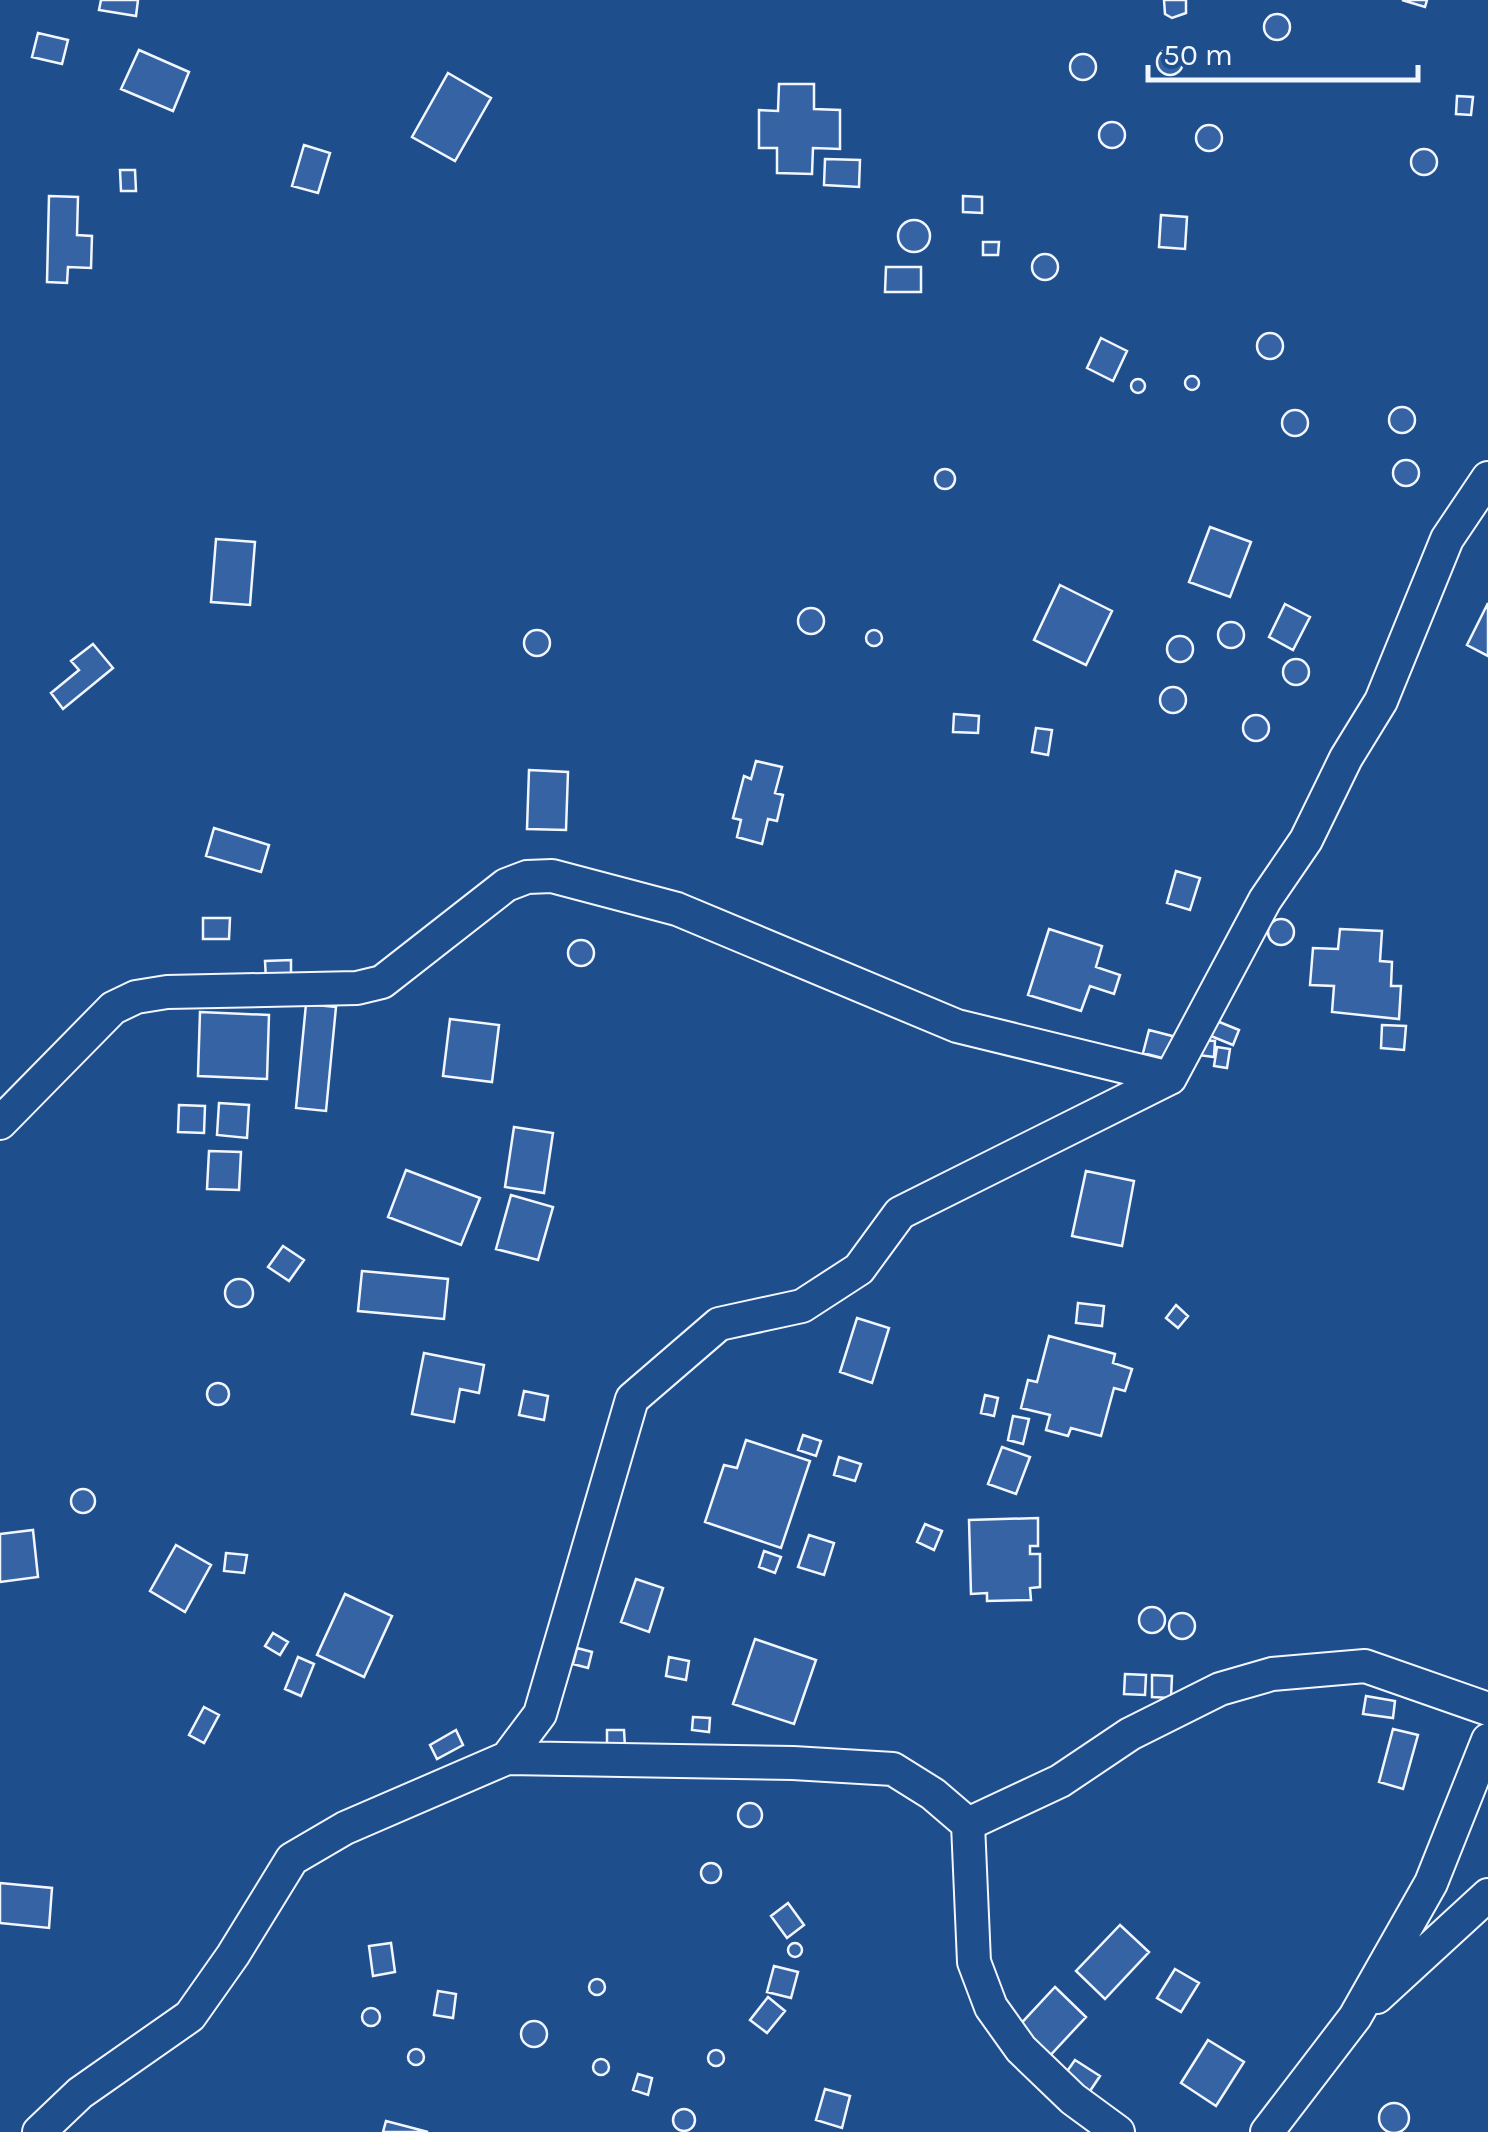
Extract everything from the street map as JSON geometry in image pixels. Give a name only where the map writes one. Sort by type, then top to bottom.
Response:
[{"type":"street","points":[[507,1758],[540,1714],[632,1399],[719,1324],[802,1306],[860,1269],[900,1213],[1170,1078],[1265,900],[1306,840],[1346,758],[1382,700],[1447,539],[1488,478]]},
{"type":"street","points":[[0,1123],[124,1002],[166,992],[357,988],[382,982],[506,885],[527,876],[552,876],[677,908],[957,1026],[1170,1078]]},
{"type":"street","points":[[968,1824],[1060,1781],[1130,1734],[1220,1689],[1272,1674],[1365,1666],[1488,1709]]},
{"type":"street","points":[[1266,2132],[1355,2017],[1431,1883],[1488,1740]]},
{"type":"street","points":[[39,2132],[80,2094],[190,2016],[292,1859],[345,1828],[507,1758],[893,1768],[933,1794],[968,1824],[974,1962],[991,2008],[1021,2049],[1073,2099],[1118,2132]]},
{"type":"street","points":[[1355,2017],[1488,1895]]},
{"type":"building","points":[[101,0],[138,0],[136,16],[99,10]]},
{"type":"building","points":[[1164,0],[1186,0],[1186,13],[1172,18],[1165,14]]},
{"type":"building","points":[[1402,0],[1427,0],[1425,7]]},
{"type":"building","points":[[1277,14],[1286,18],[1290,27],[1286,36],[1277,40],[1268,36],[1264,27],[1268,18]]},
{"type":"building","points":[[38,33],[68,40],[62,64],[32,57]]},
{"type":"building","points":[[1170,49],[1179,53],[1183,62],[1179,71],[1170,75],[1161,71],[1157,62],[1161,53]]},
{"type":"building","points":[[139,50],[189,72],[173,111],[121,89]]},
{"type":"building","points":[[1083,54],[1092,58],[1096,67],[1092,76],[1083,80],[1074,76],[1070,67],[1074,58]]},
{"type":"building","points":[[448,73],[491,98],[455,161],[412,137]]},
{"type":"building","points":[[779,84],[814,84],[814,109],[840,110],[840,149],[813,148],[812,174],[777,173],[777,148],[759,148],[759,110],[778,111]]},
{"type":"building","points":[[1457,96],[1473,97],[1471,115],[1456,114]]},
{"type":"building","points":[[1112,122],[1121,126],[1125,135],[1121,144],[1112,148],[1103,144],[1099,135],[1103,126]]},
{"type":"building","points":[[1209,125],[1218,129],[1222,138],[1218,147],[1209,151],[1200,147],[1196,138],[1200,129]]},
{"type":"building","points":[[304,145],[330,153],[318,193],[292,186]]},
{"type":"building","points":[[1424,149],[1433,153],[1437,162],[1433,171],[1424,175],[1415,171],[1411,162],[1415,153]]},
{"type":"building","points":[[825,159],[860,160],[859,187],[824,185]]},
{"type":"building","points":[[120,170],[135,170],[136,191],[121,191]]},
{"type":"building","points":[[49,196],[78,197],[77,235],[92,236],[91,268],[68,267],[67,283],[47,282]]},
{"type":"building","points":[[963,196],[982,197],[982,213],[963,212]]},
{"type":"building","points":[[1161,215],[1187,217],[1185,249],[1159,247]]},
{"type":"building","points":[[914,220],[925,225],[930,236],[925,247],[914,252],[903,247],[898,236],[903,225]]},
{"type":"building","points":[[983,242],[999,242],[998,255],[983,255]]},
{"type":"building","points":[[1045,254],[1054,258],[1058,267],[1054,276],[1045,280],[1036,276],[1032,267],[1036,258]]},
{"type":"building","points":[[886,267],[921,267],[921,292],[885,292]]},
{"type":"building","points":[[1270,333],[1279,337],[1283,346],[1279,355],[1270,359],[1261,355],[1257,346],[1261,337]]},
{"type":"building","points":[[1101,338],[1127,351],[1113,381],[1087,368]]},
{"type":"building","points":[[1192,376],[1199,383],[1192,390],[1185,383]]},
{"type":"building","points":[[1138,379],[1145,386],[1138,393],[1131,386]]},
{"type":"building","points":[[1402,407],[1411,411],[1415,420],[1411,429],[1402,433],[1393,429],[1389,420],[1393,411]]},
{"type":"building","points":[[1295,410],[1304,414],[1308,423],[1304,432],[1295,436],[1286,432],[1282,423],[1286,414]]},
{"type":"building","points":[[1406,460],[1415,464],[1419,473],[1415,482],[1406,486],[1397,482],[1393,473],[1397,464]]},
{"type":"building","points":[[945,469],[955,479],[945,489],[935,479]]},
{"type":"building","points":[[1210,527],[1251,542],[1230,597],[1189,582]]},
{"type":"building","points":[[216,539],[255,542],[250,605],[211,602]]},
{"type":"building","points":[[1060,585],[1112,611],[1086,665],[1034,640]]},
{"type":"building","points":[[1488,603],[1488,656],[1467,645]]},
{"type":"building","points":[[1285,604],[1310,617],[1293,650],[1269,637]]},
{"type":"building","points":[[811,608],[820,612],[824,621],[820,630],[811,634],[802,630],[798,621],[802,612]]},
{"type":"building","points":[[1231,622],[1240,626],[1244,635],[1240,644],[1231,648],[1222,644],[1218,635],[1222,626]]},
{"type":"building","points":[[537,630],[546,634],[550,643],[546,652],[537,656],[528,652],[524,643],[528,634]]},
{"type":"building","points":[[874,630],[882,638],[874,646],[866,638]]},
{"type":"building","points":[[1180,636],[1189,640],[1193,649],[1189,658],[1180,662],[1171,658],[1167,649],[1171,640]]},
{"type":"building","points":[[93,644],[113,668],[63,709],[51,693],[79,670],[71,661]]},
{"type":"building","points":[[1296,659],[1305,663],[1309,672],[1305,681],[1296,685],[1287,681],[1283,672],[1287,663]]},
{"type":"building","points":[[1173,687],[1182,691],[1186,700],[1182,709],[1173,713],[1164,709],[1160,700],[1164,691]]},
{"type":"building","points":[[954,714],[979,716],[978,733],[953,732]]},
{"type":"building","points":[[1256,715],[1265,719],[1269,728],[1265,737],[1256,741],[1247,737],[1243,728],[1247,719]]},
{"type":"building","points":[[1036,728],[1052,730],[1048,755],[1032,752]]},
{"type":"building","points":[[756,761],[782,767],[775,793],[783,795],[777,821],[768,819],[762,844],[737,837],[741,820],[733,818],[744,776],[751,779]]},
{"type":"building","points":[[529,770],[568,772],[566,830],[527,829]]},
{"type":"building","points":[[214,828],[269,845],[261,872],[206,856]]},
{"type":"building","points":[[1176,871],[1200,878],[1190,910],[1167,903]]},
{"type":"building","points":[[203,918],[230,918],[229,939],[203,939]]},
{"type":"building","points":[[1281,919],[1290,923],[1294,932],[1290,941],[1281,945],[1272,941],[1268,932],[1272,923]]},
{"type":"building","points":[[1049,929],[1102,946],[1096,967],[1120,975],[1114,994],[1090,986],[1081,1011],[1028,995]]},
{"type":"building","points":[[1340,929],[1382,931],[1380,961],[1392,962],[1391,986],[1401,986],[1399,1019],[1332,1012],[1334,986],[1310,985],[1313,948],[1338,949]]},
{"type":"building","points":[[581,940],[590,944],[594,953],[590,962],[581,966],[572,962],[568,953],[572,944]]},
{"type":"building","points":[[291,960],[291,980],[266,980],[265,961]]},
{"type":"building","points":[[306,1004],[336,1007],[326,1111],[296,1108]]},
{"type":"building","points":[[200,1012],[269,1015],[267,1079],[198,1076]]},
{"type":"building","points":[[450,1019],[499,1025],[492,1082],[443,1076]]},
{"type":"building","points":[[1212,1019],[1239,1030],[1233,1045],[1206,1034]]},
{"type":"building","points":[[1382,1025],[1406,1026],[1404,1050],[1381,1048]]},
{"type":"building","points":[[1149,1030],[1176,1037],[1170,1060],[1143,1053]]},
{"type":"building","points":[[1199,1040],[1215,1041],[1214,1057],[1198,1055]]},
{"type":"building","points":[[1217,1047],[1230,1049],[1227,1068],[1214,1066]]},
{"type":"building","points":[[219,1103],[249,1105],[247,1138],[217,1135]]},
{"type":"building","points":[[179,1105],[205,1106],[204,1133],[178,1132]]},
{"type":"building","points":[[514,1127],[553,1133],[544,1193],[505,1187]]},
{"type":"building","points":[[209,1151],[241,1152],[239,1190],[207,1189]]},
{"type":"building","points":[[406,1170],[480,1198],[461,1245],[388,1217]]},
{"type":"building","points":[[1086,1171],[1134,1181],[1122,1246],[1072,1236]]},
{"type":"building","points":[[511,1195],[553,1207],[538,1260],[496,1249]]},
{"type":"building","points":[[283,1246],[304,1260],[289,1281],[268,1267]]},
{"type":"building","points":[[362,1271],[448,1279],[444,1319],[358,1311]]},
{"type":"building","points":[[239,1279],[249,1283],[253,1293],[249,1303],[239,1307],[229,1303],[225,1293],[229,1283]]},
{"type":"building","points":[[1078,1303],[1104,1306],[1102,1326],[1076,1323]]},
{"type":"building","points":[[1176,1305],[1188,1316],[1178,1328],[1166,1318]]},
{"type":"building","points":[[857,1318],[889,1328],[872,1383],[840,1372]]},
{"type":"building","points":[[1049,1336],[1115,1354],[1113,1363],[1132,1369],[1125,1391],[1114,1388],[1101,1436],[1071,1428],[1068,1436],[1046,1430],[1050,1415],[1021,1408],[1028,1380],[1037,1382]]},
{"type":"building","points":[[424,1353],[484,1365],[479,1393],[460,1389],[454,1422],[412,1414]]},
{"type":"building","points":[[218,1383],[226,1386],[226,1402],[218,1405],[210,1402],[207,1394],[210,1386]]},
{"type":"building","points":[[524,1391],[548,1396],[544,1420],[519,1415]]},
{"type":"building","points":[[985,1395],[998,1398],[994,1416],[981,1413]]},
{"type":"building","points":[[1013,1416],[1029,1419],[1023,1444],[1008,1440]]},
{"type":"building","points":[[803,1435],[821,1441],[816,1456],[798,1450]]},
{"type":"building","points":[[746,1440],[810,1461],[781,1548],[705,1522],[724,1465],[737,1468]]},
{"type":"building","points":[[1002,1447],[1030,1457],[1016,1494],[988,1484]]},
{"type":"building","points":[[839,1457],[861,1464],[855,1481],[834,1475]]},
{"type":"building","points":[[83,1489],[95,1501],[83,1513],[71,1501]]},
{"type":"building","points":[[1038,1518],[1038,1546],[1030,1546],[1030,1554],[1040,1554],[1040,1587],[1030,1588],[1031,1600],[987,1601],[987,1593],[971,1594],[969,1520]]},
{"type":"building","points":[[925,1524],[942,1531],[934,1550],[917,1542]]},
{"type":"building","points":[[33,1530],[38,1577],[0,1582],[0,1534]]},
{"type":"building","points":[[809,1535],[834,1543],[824,1575],[798,1567]]},
{"type":"building","points":[[176,1545],[211,1565],[185,1612],[150,1591]]},
{"type":"building","points":[[764,1551],[781,1557],[775,1573],[759,1567]]},
{"type":"building","points":[[226,1553],[247,1555],[244,1573],[224,1571]]},
{"type":"building","points":[[636,1579],[663,1588],[649,1632],[621,1622]]},
{"type":"building","points":[[345,1594],[392,1616],[364,1677],[317,1655]]},
{"type":"building","points":[[1152,1607],[1161,1611],[1165,1620],[1161,1629],[1152,1633],[1143,1629],[1139,1620],[1143,1611]]},
{"type":"building","points":[[1182,1613],[1191,1617],[1195,1626],[1191,1635],[1182,1639],[1173,1635],[1169,1626],[1173,1617]]},
{"type":"building","points":[[273,1633],[288,1642],[280,1655],[265,1646]]},
{"type":"building","points":[[755,1639],[816,1660],[794,1724],[733,1704]]},
{"type":"building","points":[[577,1648],[592,1652],[588,1668],[573,1664]]},
{"type":"building","points":[[298,1657],[314,1664],[301,1696],[285,1689]]},
{"type":"building","points":[[669,1657],[689,1661],[686,1680],[666,1676]]},
{"type":"building","points":[[1125,1674],[1146,1675],[1145,1695],[1124,1694]]},
{"type":"building","points":[[1152,1675],[1172,1676],[1171,1698],[1152,1697]]},
{"type":"building","points":[[1366,1696],[1395,1701],[1393,1718],[1363,1714]]},
{"type":"building","points":[[204,1707],[219,1715],[204,1743],[189,1735]]},
{"type":"building","points":[[693,1717],[710,1718],[709,1732],[692,1730]]},
{"type":"building","points":[[1393,1729],[1418,1735],[1403,1789],[1379,1782]]},
{"type":"building","points":[[456,1730],[463,1745],[437,1759],[430,1745]]},
{"type":"building","points":[[607,1730],[624,1730],[625,1747],[607,1747]]},
{"type":"building","points":[[750,1803],[759,1806],[759,1824],[750,1827],[741,1824],[738,1815],[741,1806]]},
{"type":"building","points":[[707,1863],[715,1863],[721,1873],[715,1883],[707,1883],[701,1877],[701,1869]]},
{"type":"building","points":[[0,1883],[52,1888],[49,1928],[0,1923]]},
{"type":"building","points":[[788,1903],[804,1925],[787,1938],[771,1916]]},
{"type":"building","points":[[1120,1925],[1149,1952],[1105,1999],[1076,1971]]},
{"type":"building","points":[[391,1943],[395,1972],[373,1976],[369,1946]]},
{"type":"building","points":[[795,1943],[802,1950],[795,1957],[788,1950]]},
{"type":"building","points":[[774,1966],[798,1972],[791,1998],[767,1992]]},
{"type":"building","points":[[1175,1969],[1199,1983],[1181,2012],[1157,1998]]},
{"type":"building","points":[[597,1979],[605,1987],[597,1995],[589,1987]]},
{"type":"building","points":[[1055,1987],[1086,2017],[1045,2061],[1014,2031]]},
{"type":"building","points":[[438,1991],[456,1994],[453,2018],[434,2015]]},
{"type":"building","points":[[768,1997],[785,2011],[767,2033],[750,2020]]},
{"type":"building","points":[[371,2008],[380,2017],[371,2026],[362,2017]]},
{"type":"building","points":[[534,2021],[543,2025],[547,2034],[543,2043],[534,2047],[525,2043],[521,2034],[525,2025]]},
{"type":"building","points":[[1208,2040],[1244,2062],[1216,2106],[1181,2083]]},
{"type":"building","points":[[416,2049],[424,2057],[416,2065],[408,2057]]},
{"type":"building","points":[[716,2050],[724,2058],[716,2066],[708,2058]]},
{"type":"building","points":[[601,2059],[609,2067],[601,2075],[593,2067]]},
{"type":"building","points":[[1075,2060],[1100,2076],[1086,2097],[1061,2080]]},
{"type":"building","points":[[638,2074],[652,2078],[648,2095],[633,2090]]},
{"type":"building","points":[[825,2089],[850,2096],[842,2128],[816,2120]]},
{"type":"building","points":[[1394,2103],[1405,2107],[1409,2118],[1405,2129],[1394,2133],[1383,2129],[1379,2118],[1383,2107]]},
{"type":"building","points":[[684,2109],[692,2112],[692,2128],[684,2131],[676,2128],[673,2120],[676,2112]]},
{"type":"building","points":[[386,2121],[428,2132],[383,2132]]}]
